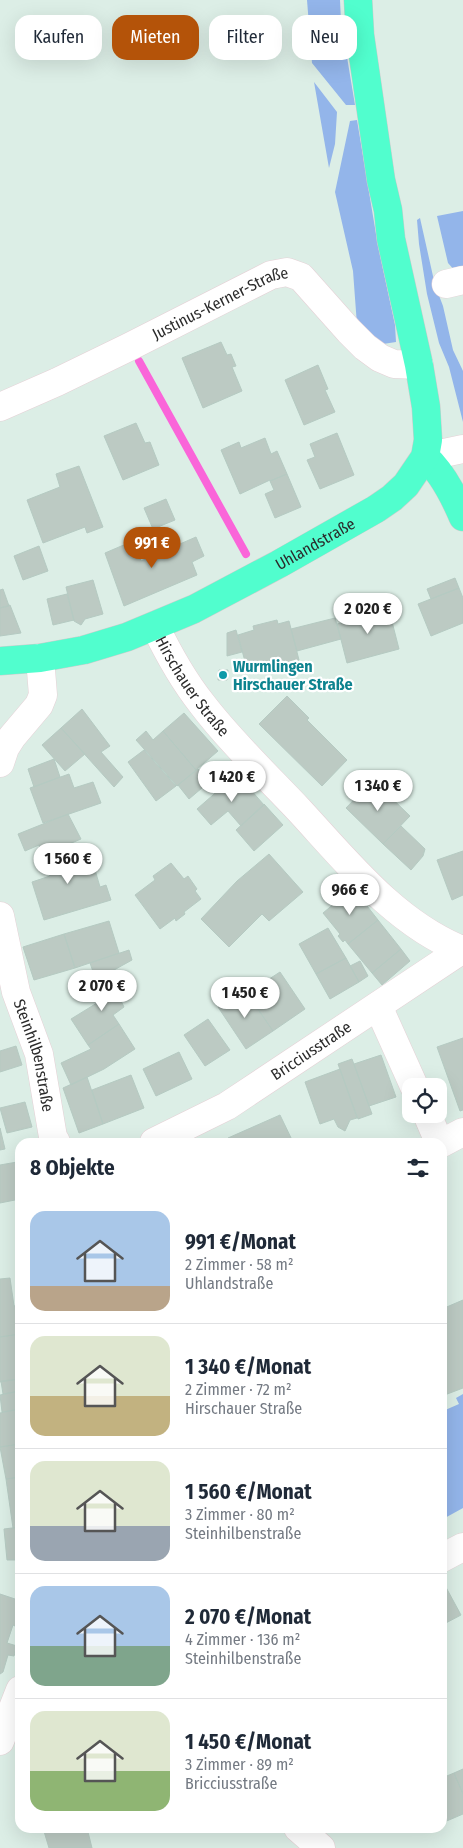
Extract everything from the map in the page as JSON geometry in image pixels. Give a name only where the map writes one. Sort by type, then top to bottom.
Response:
[{"type":"main road","points":[[363,2],[360,35],[381,180],[388,210],[391,239],[419,365],[428,423],[425,457],[432,463],[448,488],[463,517]]},
{"type":"main road","name":"Uhlandstraße","points":[[155,626],[232,589],[376,509],[406,485],[425,457]]},
{"type":"main road","name":"Hirschauer Straße","points":[[0,661],[40,658],[84,650],[155,626]]},
{"type":"street","name":"Justinus-Kerner-Straße","points":[[0,407],[105,359],[271,275],[287,272],[301,277],[349,331],[380,358],[394,364],[419,365]]},
{"type":"street","points":[[425,457],[463,449]]},
{"type":"street","name":"Hirschauer Straße","points":[[155,626],[166,649],[203,706],[366,882],[411,921],[446,944],[462,950]]},
{"type":"street","points":[[0,763],[5,748],[39,705],[43,695],[40,658]]},
{"type":"street","name":"Steinhilbenstraße","points":[[1,930],[16,992],[39,1054],[54,1138]]},
{"type":"street","name":"Bricciusstraße","points":[[162,1138],[227,1106],[462,950]]},
{"type":"street","points":[[378,1006],[410,1078]]},
{"type":"street","points":[[431,1123],[438,1138]]},
{"type":"street","points":[[447,1140],[463,1132]]},
{"type":"street","points":[[447,1555],[463,1547]]},
{"type":"street","points":[[0,1741],[15,1703]]},
{"type":"street","points":[[304,1833],[321,1848]]},
{"type":"shaded area","points":[[307,0],[340,0],[341,15],[308,15]]},
{"type":"shaded area","points":[[312,60],[348,60],[355,105],[346,105],[312,63]]},
{"type":"shaded area","points":[[314,82],[337,112],[335,144],[329,168]]},
{"type":"shaded area","points":[[357,120],[378,246],[395,325],[396,342],[383,344],[357,325],[353,271],[335,192],[350,121]]},
{"type":"shaded area","points":[[463,211],[463,271],[456,272],[448,263],[437,216]]},
{"type":"shaded area","points":[[420,218],[435,285],[443,306],[453,350],[463,371],[463,422],[449,367],[439,343],[427,294],[419,244],[417,220]]},
{"type":"shaded area","points":[[463,1394],[463,1508],[447,1517],[447,1409],[459,1404],[456,1398]]},
{"type":"building","points":[[221,342],[227,355],[231,354],[236,366],[232,367],[242,391],[203,408],[182,358]]},
{"type":"building","points":[[318,365],[328,389],[325,390],[335,412],[304,425],[285,380]]},
{"type":"building","points":[[136,423],[145,443],[150,442],[159,465],[123,480],[104,436]]},
{"type":"building","points":[[337,433],[354,475],[320,489],[307,460],[315,457],[310,444]]},
{"type":"building","points":[[265,438],[271,454],[277,451],[287,474],[240,494],[221,450],[239,442],[241,448]]},
{"type":"building","points":[[79,466],[103,527],[87,533],[85,527],[43,543],[27,500],[60,487],[56,474]]},
{"type":"building","points":[[287,474],[301,507],[275,518],[265,494],[274,490],[270,481]]},
{"type":"building","points":[[166,499],[175,520],[153,529],[144,508]]},
{"type":"building","points":[[196,537],[204,556],[192,562],[197,575],[124,606],[105,553],[133,541],[141,561]]},
{"type":"building","points":[[39,546],[48,571],[23,580],[14,556]]},
{"type":"building","points":[[455,578],[459,588],[431,599],[427,589]]},
{"type":"building","points":[[93,580],[103,614],[85,619],[81,625],[74,621],[66,587]]},
{"type":"building","points":[[459,588],[463,598],[463,623],[431,636],[418,604]]},
{"type":"building","points":[[3,589],[9,606],[0,608],[0,590]]},
{"type":"building","points":[[67,594],[74,620],[53,625],[47,599]]},
{"type":"building","points":[[10,605],[21,633],[0,636],[0,608]]},
{"type":"building","points":[[376,609],[377,614],[389,610],[399,649],[347,663],[337,624],[353,620],[352,615]]},
{"type":"building","points":[[335,618],[341,639],[297,651],[291,629]]},
{"type":"building","points":[[277,620],[278,624],[289,621],[299,660],[248,673],[238,635],[254,630],[253,626]]},
{"type":"building","points":[[236,630],[242,652],[227,656],[227,633]]},
{"type":"building","name":"Wurmlingen Hirschauer Straße","points":[[219,670],[228,670],[227,680],[218,680]]},
{"type":"building","points":[[287,696],[309,718],[307,720],[347,760],[322,786],[259,724]]},
{"type":"building","points":[[82,709],[110,746],[101,752],[123,777],[114,787],[61,728]]},
{"type":"building","points":[[184,713],[218,751],[196,770],[163,731]]},
{"type":"building","points":[[61,728],[85,754],[65,771],[42,745]]},
{"type":"building","points":[[146,731],[153,740],[163,731],[196,770],[177,786],[136,740]]},
{"type":"building","points":[[144,750],[176,786],[156,801],[128,762]]},
{"type":"building","points":[[54,759],[60,777],[34,787],[28,769]]},
{"type":"building","points":[[198,769],[209,782],[189,799],[178,785]]},
{"type":"building","points":[[69,774],[74,788],[93,782],[101,803],[43,823],[30,788]]},
{"type":"building","points":[[237,774],[264,805],[241,826],[228,811],[211,825],[197,809]]},
{"type":"building","points":[[373,780],[410,816],[383,844],[346,808]]},
{"type":"building","points":[[264,804],[283,825],[254,851],[236,830]]},
{"type":"building","points":[[68,814],[81,839],[43,855],[39,845],[25,851],[18,834]]},
{"type":"building","points":[[401,826],[425,849],[423,856],[411,870],[383,844]]},
{"type":"building","points":[[72,843],[76,858],[80,857],[83,866],[93,863],[100,887],[106,885],[111,900],[44,920],[32,882],[50,876],[43,855]]},
{"type":"building","points":[[463,851],[463,895],[452,900],[437,860]]},
{"type":"building","points":[[269,854],[303,892],[269,921],[262,914],[229,947],[201,919],[237,881]]},
{"type":"building","points":[[171,863],[184,879],[188,876],[201,899],[176,921],[175,918],[160,929],[135,895],[155,880],[153,876]]},
{"type":"building","points":[[353,888],[378,920],[348,944],[345,940],[343,942],[338,936],[340,934],[323,913]]},
{"type":"building","points":[[378,920],[401,949],[372,973],[348,944]]},
{"type":"building","points":[[109,921],[119,953],[75,968],[64,934]]},
{"type":"building","points":[[328,928],[346,958],[316,974],[299,944]]},
{"type":"building","points":[[64,934],[75,968],[34,980],[23,947]]},
{"type":"building","points":[[401,949],[410,961],[382,985],[372,973]]},
{"type":"building","points":[[129,950],[132,960],[96,980],[90,963]]},
{"type":"building","points":[[346,958],[359,982],[330,999],[316,974]]},
{"type":"building","points":[[360,961],[368,976],[359,982],[350,966]]},
{"type":"building","points":[[280,972],[305,1009],[273,1031],[244,989],[260,979],[263,983]]},
{"type":"building","points":[[117,977],[130,995],[121,1001],[124,1007],[113,1015],[119,1024],[88,1045],[71,1019],[97,1003],[92,996]]},
{"type":"building","points":[[244,989],[273,1031],[246,1049],[218,1007]]},
{"type":"building","points":[[208,1019],[230,1050],[205,1066],[184,1035]]},
{"type":"building","points":[[119,1024],[135,1049],[104,1069],[71,1085],[61,1063],[91,1049],[88,1045]]},
{"type":"building","points":[[463,1038],[463,1110],[460,1111],[437,1047]]},
{"type":"building","points":[[16,1046],[22,1065],[0,1072],[0,1051]]},
{"type":"building","points":[[179,1052],[192,1079],[156,1096],[143,1069]]},
{"type":"building","points":[[381,1055],[396,1097],[369,1106],[354,1064]]},
{"type":"building","points":[[352,1059],[372,1114],[358,1119],[338,1064]]},
{"type":"building","points":[[340,1069],[357,1118],[350,1120],[345,1131],[338,1127],[334,1119],[320,1124],[305,1082]]},
{"type":"building","points":[[131,1075],[144,1108],[103,1124],[92,1090]]},
{"type":"building","points":[[87,1077],[103,1124],[79,1133],[63,1088]]},
{"type":"building","points":[[25,1102],[32,1127],[7,1133],[0,1108]]},
{"type":"building","points":[[280,1115],[291,1138],[228,1138]]},
{"type":"building","points":[[0,1128],[5,1149],[0,1150]]},
{"type":"building","points":[[15,1162],[15,1200],[0,1203],[0,1165]]},
{"type":"building","points":[[10,1278],[15,1306],[15,1335],[0,1337],[0,1279]]},
{"type":"building","points":[[463,1300],[463,1388],[447,1394],[447,1307]]},
{"type":"building","points":[[15,1335],[15,1380],[0,1382],[0,1337]]},
{"type":"building","points":[[15,1380],[15,1392],[3,1394],[1,1381]]},
{"type":"building","points":[[15,1392],[15,1410],[2,1412],[0,1395]]},
{"type":"building","points":[[15,1410],[15,1445],[0,1447],[0,1413]]},
{"type":"building","points":[[15,1445],[15,1478],[6,1479],[0,1447]]},
{"type":"building","points":[[15,1478],[15,1527],[13,1528],[6,1479]]},
{"type":"building","points":[[15,1528],[15,1560],[7,1560],[4,1529]]},
{"type":"building","points":[[447,1589],[461,1615],[447,1622]]},
{"type":"building","points":[[0,1594],[15,1599],[15,1626],[13,1625],[7,1643],[15,1645],[15,1653],[14,1656],[8,1655],[3,1672],[0,1674]]},
{"type":"building","points":[[463,1769],[463,1794],[454,1773]]},
{"type":"building","points":[[454,1773],[463,1794],[463,1814],[447,1821],[447,1776]]},
{"type":"building","points":[[44,1833],[88,1833],[92,1848],[49,1848]]},
{"type":"waterway","points":[[139,361],[246,554]]},
{"type":"place","name":"Wurmlingen Hirschauer Straße","points":[[223,675]]}]
